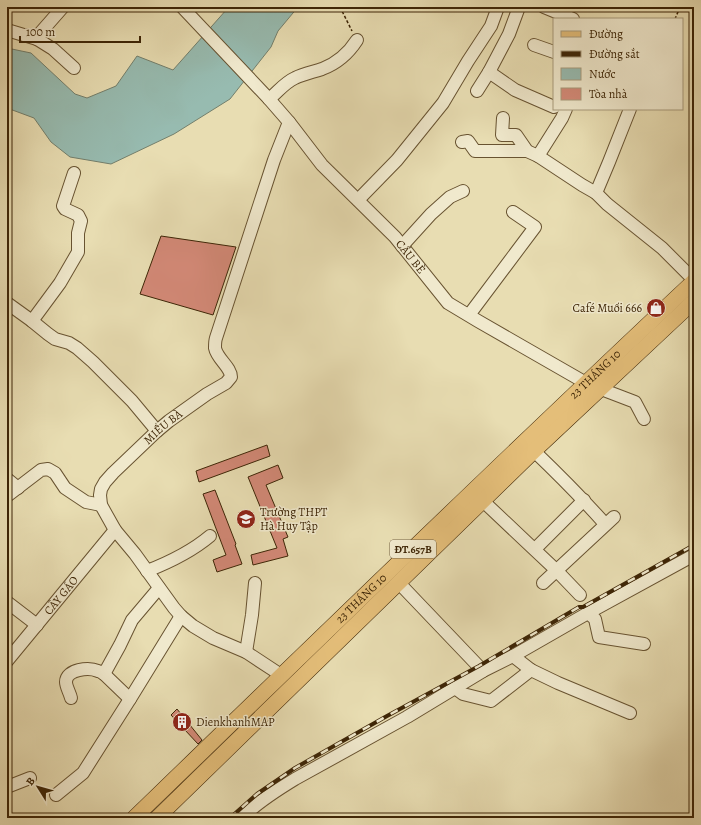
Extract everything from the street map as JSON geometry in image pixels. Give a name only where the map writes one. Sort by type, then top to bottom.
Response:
[{"type":"main road","name":"23 THÁNG 10","points":[[134,818],[281,675],[694,281]]},
{"type":"main road","name":"23 THÁNG 10","points":[[157,818],[534,451],[694,301]]},
{"type":"main road","points":[[586,383],[601,389]]},
{"type":"main road","points":[[281,675],[293,686]]},
{"type":"street","points":[[38,39],[41,32],[63,7]]},
{"type":"street","name":"CẦU BÈ","points":[[182,7],[289,122],[322,165],[395,237],[448,302],[586,383]]},
{"type":"street","points":[[358,200],[397,160],[444,103],[468,60],[491,26],[498,7]]},
{"type":"street","points":[[477,91],[489,72],[508,34],[519,7]]},
{"type":"street","points":[[544,7],[572,18]]},
{"type":"street","points":[[491,26],[508,34]]},
{"type":"street","points":[[7,30],[38,39],[53,49],[74,68]]},
{"type":"street","points":[[266,97],[296,77],[333,64],[350,50],[357,40]]},
{"type":"street","points":[[534,45],[553,52]]},
{"type":"street","points":[[489,72],[515,90],[553,106]]},
{"type":"street","points":[[538,156],[561,110]]},
{"type":"street","points":[[596,193],[630,110]]},
{"type":"street","points":[[503,118],[502,135],[516,135],[527,151]]},
{"type":"street","name":"MIẾU BÀ","points":[[101,505],[101,489],[113,473],[157,431],[200,398],[226,383],[231,377],[231,373],[218,355],[215,348],[216,338],[274,160],[289,122]]},
{"type":"street","points":[[462,142],[468,141],[475,151],[527,151],[538,156],[596,193],[607,204],[662,248],[694,281]]},
{"type":"street","points":[[32,321],[60,282],[78,252],[78,233],[81,221],[78,215],[65,209],[63,206],[74,173]]},
{"type":"street","points":[[402,246],[431,214],[450,197],[463,191]]},
{"type":"street","points":[[468,315],[535,226],[513,212]]},
{"type":"street","points":[[7,303],[55,339],[70,343],[93,362],[127,396],[157,431]]},
{"type":"street","points":[[601,389],[634,402],[644,419]]},
{"type":"street","points":[[534,451],[584,500],[610,520],[544,583]]},
{"type":"street","points":[[7,496],[41,470],[48,469],[55,473],[65,488],[86,502],[101,505],[115,530],[135,554],[181,616],[193,626],[213,638],[246,652],[281,675]]},
{"type":"street","points":[[7,479],[18,488]]},
{"type":"street","points":[[535,549],[584,500]]},
{"type":"street","points":[[483,501],[535,549],[580,595]]},
{"type":"street","name":"CÂY GÁO","points":[[7,661],[115,530]]},
{"type":"street","points":[[147,571],[177,558],[199,545],[210,536]]},
{"type":"street","points":[[242,818],[246,813],[277,790],[295,779],[407,716],[483,670],[513,656],[694,554]]},
{"type":"street","points":[[246,652],[255,583]]},
{"type":"street","points":[[399,583],[483,670]]},
{"type":"street","points":[[104,674],[132,620],[159,588]]},
{"type":"street","points":[[7,602],[37,625]]},
{"type":"street","points":[[588,613],[595,619],[599,637],[644,644]]},
{"type":"street","points":[[56,796],[83,772],[181,616]]},
{"type":"street","points":[[513,656],[531,670],[630,713]]},
{"type":"street","points":[[71,698],[66,682],[68,675],[87,669],[104,674],[130,699]]},
{"type":"street","points":[[455,688],[463,694],[491,702],[531,670]]},
{"type":"street","points":[[7,787],[30,778]]},
{"type":"path","points":[[340,7],[357,40]]},
{"type":"path","points":[[675,18],[680,7]]},
{"type":"water","points":[[228,7],[298,7],[278,31],[271,47],[230,99],[174,134],[111,164],[70,157],[51,142],[34,118],[7,108],[7,48],[31,53],[75,94],[87,98],[116,86],[137,56],[173,70]]},
{"type":"building","points":[[161,236],[236,247],[213,315],[140,294]]},
{"type":"building","points":[[267,445],[270,456],[199,482],[196,471]]},
{"type":"building","points":[[278,465],[283,478],[266,485],[288,537],[283,539],[288,556],[253,565],[251,555],[277,548],[248,477]]},
{"type":"building","points":[[215,490],[236,544],[235,545],[242,564],[217,572],[213,560],[226,555],[203,494]]},
{"type":"building","name":"DienkhanhMAP","points":[[177,709],[202,740],[198,744],[171,715]]},
{"type":"railway","points":[[230,818],[257,794],[295,768],[479,666],[579,607],[583,607],[694,545]]},
{"type":"place","name":"Café Muối 666","points":[[656,308]]},
{"type":"place","name":"Trường THPT Hà Huy Tập","points":[[246,519]]},
{"type":"place","name":"DienkhanhMAP","points":[[182,722]]}]
